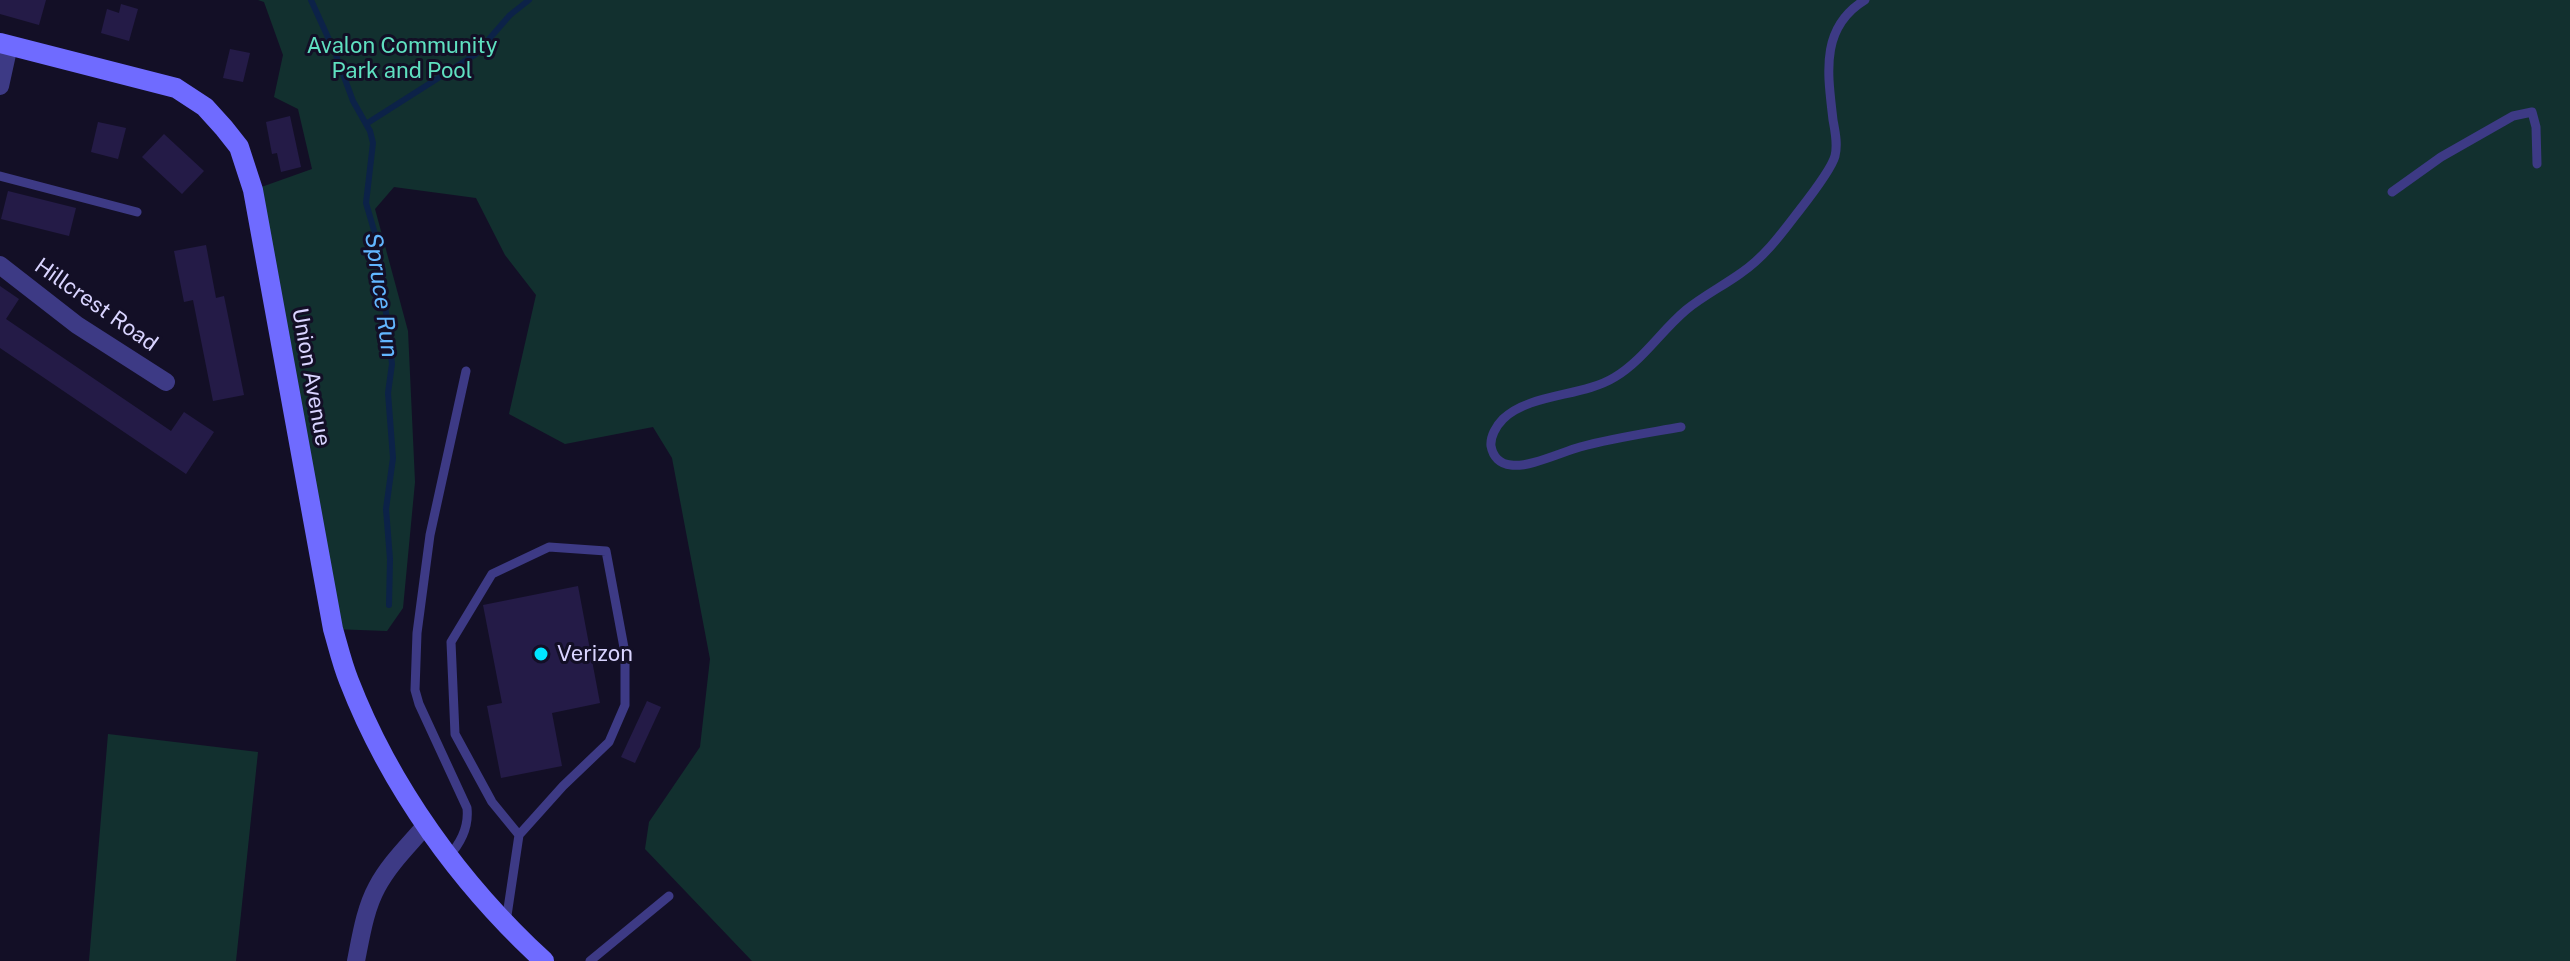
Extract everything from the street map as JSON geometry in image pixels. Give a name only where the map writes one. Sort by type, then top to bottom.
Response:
[{"type":"street","points":[[0,86],[4,44]]},
{"type":"street","name":"Union Avenue","points":[[4,44],[176,88],[205,107],[239,147],[253,190],[333,629],[349,681],[376,741],[425,826],[477,895],[544,961]]},
{"type":"street","name":"Hillcrest Road","points":[[0,265],[77,325],[166,382]]},
{"type":"street","points":[[356,961],[362,928],[377,887],[425,826]]},
{"type":"lane","points":[[1681,427],[1585,446],[1521,466],[1497,461],[1492,450],[1491,437],[1503,419],[1521,408],[1612,379],[1629,367],[1688,308],[1741,274],[1769,249],[1834,159],[1836,142],[1829,47],[1834,34],[1847,17],[1865,0]]},
{"type":"lane","points":[[2392,192],[2441,157],[2513,116],[2532,112],[2536,127],[2537,164]]},
{"type":"lane","points":[[0,176],[137,212]]},
{"type":"lane","points":[[448,857],[465,831],[467,808],[419,704],[414,673],[430,535],[466,371]]},
{"type":"lane","points":[[506,925],[519,835],[563,786],[609,742],[625,705],[625,653],[606,551],[549,547],[492,574],[451,642],[455,734],[492,802],[519,835]]},
{"type":"lane","points":[[590,961],[669,896]]},
{"type":"green space","name":"Avalon Community Park and Pool","points":[[258,0],[309,0],[321,21],[311,0],[2570,0],[2570,961],[752,961],[645,849],[649,822],[700,747],[710,659],[672,458],[653,427],[565,444],[509,414],[536,295],[505,255],[476,198],[394,187],[375,209],[408,331],[415,482],[403,608],[387,631],[333,629],[253,190],[312,169],[298,109],[274,97],[283,55],[264,2]]},
{"type":"green space","points":[[108,734],[258,752],[236,961],[89,961]]},
{"type":"building","points":[[0,0],[46,0],[39,25],[0,14]]},
{"type":"building","points":[[121,4],[138,9],[129,41],[101,33],[107,9],[119,13]]},
{"type":"building","points":[[230,49],[250,53],[243,82],[223,78]]},
{"type":"building","points":[[290,116],[301,167],[281,172],[277,153],[272,154],[266,122]]},
{"type":"building","points":[[98,122],[126,128],[118,159],[91,152]]},
{"type":"building","points":[[164,134],[204,171],[182,194],[142,157]]},
{"type":"building","points":[[8,191],[76,208],[69,236],[1,219]]},
{"type":"building","points":[[206,245],[216,298],[224,296],[244,395],[213,401],[193,300],[184,302],[174,251]]},
{"type":"building","points":[[0,286],[19,299],[6,319],[171,431],[184,412],[214,432],[186,474],[0,348]]},
{"type":"building","name":"Verizon","points":[[578,586],[600,703],[552,713],[562,766],[501,778],[487,706],[502,703],[483,605]]},
{"type":"building","points":[[647,701],[661,707],[635,763],[621,757]]},
{"type":"waterway","name":"Spruce Run","points":[[311,0],[373,143],[366,203],[378,244],[392,364],[388,393],[393,458],[386,509],[390,559],[389,605]]},
{"type":"waterway","points":[[366,124],[476,54],[510,15],[529,0]]},
{"type":"place","name":"Verizon","points":[[541,654]]}]
